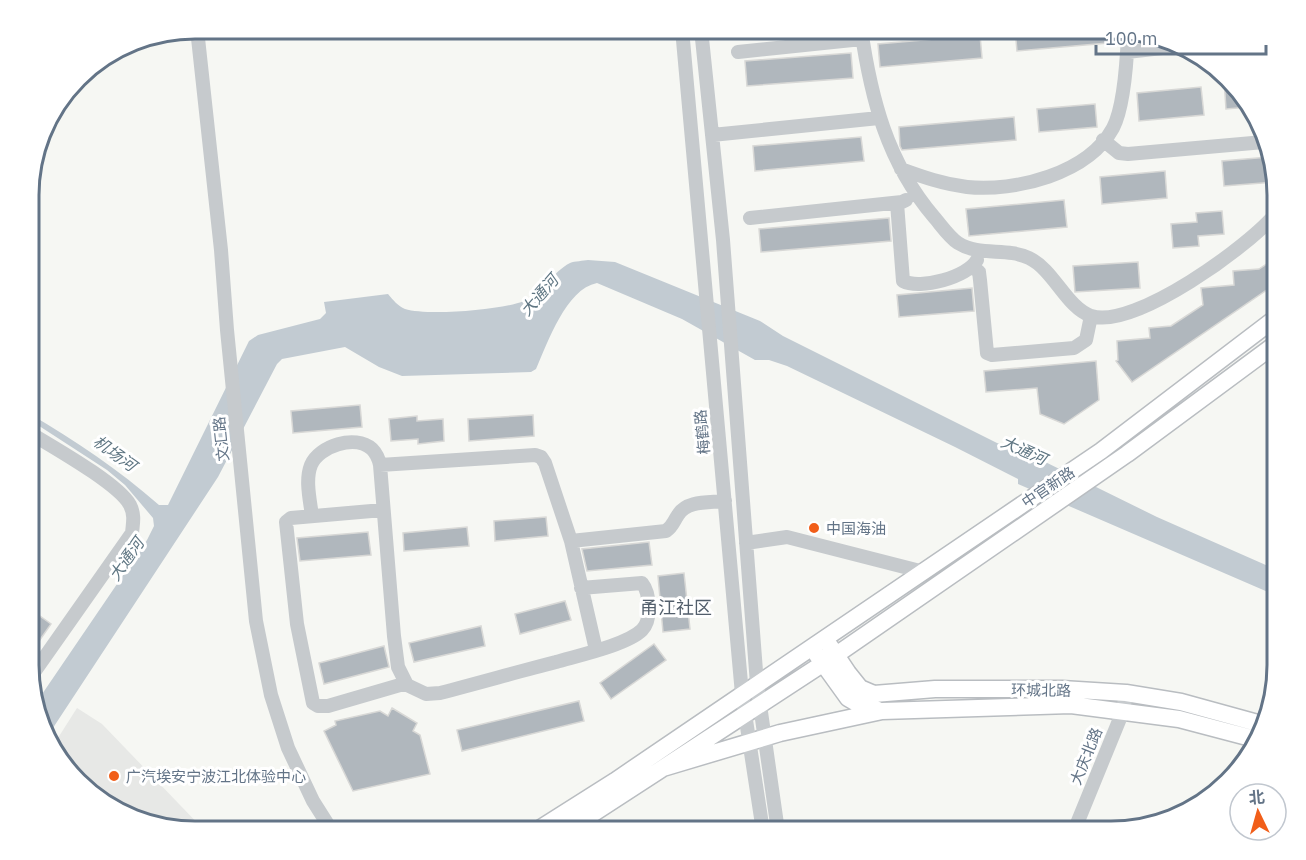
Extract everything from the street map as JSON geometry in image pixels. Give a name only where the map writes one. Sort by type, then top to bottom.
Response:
[{"type":"main road","name":"中官新路","points":[[818,643],[1101,451],[1267,325]]},
{"type":"main road","name":"中官新路","points":[[829,658],[1127,454],[1267,350]]},
{"type":"main road","points":[[551,821],[818,643]]},
{"type":"main road","name":"环城北路","points":[[818,643],[829,658],[860,688],[874,694],[935,689],[1062,689],[1126,693],[1181,702],[1256,722]]},
{"type":"main road","name":"环城北路","points":[[581,821],[829,658]]},
{"type":"main road","name":"环城北路","points":[[829,658],[848,698],[860,705],[882,711]]},
{"type":"main road","name":"环城北路","points":[[663,768],[757,740],[882,711],[1071,705],[1179,718],[1249,738]]},
{"type":"street","name":"文汇路","points":[[198,39],[221,250],[256,621],[271,696],[288,748],[313,801],[326,821]]},
{"type":"street","name":"梅鹤路","points":[[683,39],[742,694],[752,709]]},
{"type":"street","name":"梅鹤路","points":[[702,39],[727,294],[757,684],[752,709],[776,821]]},
{"type":"street","points":[[738,52],[827,39]]},
{"type":"street","points":[[862,39],[879,118],[893,156],[915,195],[956,242],[970,249],[1002,250],[1028,257],[1046,269],[1077,306],[1091,316],[1108,318],[1132,312],[1156,302],[1224,258],[1267,223]]},
{"type":"street","points":[[901,169],[939,183],[969,187],[1006,186],[1048,178],[1078,163],[1097,149],[1113,128],[1127,63],[1128,40]]},
{"type":"street","points":[[1128,52],[1162,48]]},
{"type":"street","points":[[712,135],[879,118]]},
{"type":"street","points":[[1103,140],[1119,153],[1128,154],[1257,143]]},
{"type":"street","points":[[750,218],[897,203],[915,195]]},
{"type":"street","points":[[897,203],[903,281],[908,283],[938,282],[962,274],[973,267],[981,251]]},
{"type":"street","points":[[973,267],[979,272],[987,353],[992,355],[1074,348],[1086,340],[1091,316]]},
{"type":"street","points":[[39,439],[112,485],[130,505],[134,518],[132,533],[39,665]]},
{"type":"street","points":[[312,516],[308,477],[311,465],[318,454],[331,447],[358,442],[371,448],[380,465],[398,667],[406,685]]},
{"type":"street","points":[[380,465],[535,455],[541,457],[571,541],[596,650]]},
{"type":"street","points":[[571,541],[666,531],[685,507],[725,501]]},
{"type":"street","points":[[383,510],[291,518],[286,522],[297,624],[313,703],[318,706],[328,706],[406,685],[426,694],[440,693],[596,650],[625,640],[642,630],[647,621],[646,588],[642,583],[581,588]]},
{"type":"street","points":[[746,543],[786,537],[924,572]]},
{"type":"street","name":"大庆北路","points":[[1078,821],[1123,711],[1126,693]]},
{"type":"street","name":"梅鹤路","points":[[757,740],[762,821]]},
{"type":"shaded area","name":"广汽埃安宁波江北体验中心","points":[[77,708],[102,724],[195,821],[155,816],[126,805],[109,795],[92,782],[71,760],[58,739]]},
{"type":"water","name":"大通河","points":[[577,261],[615,262],[760,321],[783,336],[997,443],[1029,454],[1157,517],[1267,566],[1267,592],[1018,484],[1018,479],[787,366],[769,360],[755,360],[682,319],[597,283],[586,287],[567,306],[552,332],[536,369],[531,372],[402,376],[379,367],[345,347],[282,359],[277,364],[218,477],[53,728],[42,694],[147,540],[154,526],[153,518],[125,485],[107,470],[39,426],[39,420],[97,456],[159,505],[168,505],[249,341],[258,335],[320,319],[326,313],[324,302],[388,294],[402,308],[416,311],[465,311],[514,304],[531,297],[564,267]]},
{"type":"building","points":[[935,39],[980,39],[982,58],[880,67],[878,44]]},
{"type":"building","points":[[1016,39],[1119,39],[1119,42],[1017,51]]},
{"type":"building","points":[[851,53],[853,78],[747,86],[745,61]]},
{"type":"building","points":[[1201,87],[1204,115],[1139,121],[1137,93]]},
{"type":"building","points":[[1225,89],[1240,108],[1226,109]]},
{"type":"building","points":[[1095,104],[1097,127],[1039,132],[1037,109]]},
{"type":"building","points":[[1014,117],[1016,140],[902,150],[900,146],[899,127]]},
{"type":"building","points":[[861,137],[864,161],[755,171],[753,146]]},
{"type":"building","points":[[1263,158],[1267,183],[1224,186],[1222,161]]},
{"type":"building","points":[[1165,171],[1167,198],[1102,204],[1100,177]]},
{"type":"building","points":[[1064,200],[1067,227],[969,236],[966,209]]},
{"type":"building","points":[[1222,211],[1224,234],[1198,236],[1199,246],[1173,248],[1171,224],[1197,222],[1196,213]]},
{"type":"building","points":[[889,218],[891,241],[761,252],[759,229]]},
{"type":"building","points":[[1138,262],[1140,288],[1075,292],[1073,266]]},
{"type":"building","points":[[1267,264],[1267,290],[1132,382],[1116,361],[1118,360],[1117,341],[1150,338],[1149,328],[1171,326],[1203,305],[1201,288],[1234,285],[1233,271],[1259,269]]},
{"type":"building","points":[[972,288],[974,311],[899,317],[897,295]]},
{"type":"building","points":[[1096,361],[1099,400],[1064,424],[1040,414],[1037,388],[986,392],[984,371]]},
{"type":"building","points":[[360,405],[362,427],[293,433],[291,411]]},
{"type":"building","points":[[533,415],[534,436],[469,441],[468,419]]},
{"type":"building","points":[[417,416],[417,421],[443,419],[444,441],[418,444],[418,439],[391,441],[389,419]]},
{"type":"building","points":[[546,517],[548,536],[495,541],[494,521]]},
{"type":"building","points":[[467,527],[469,546],[404,551],[403,533]]},
{"type":"building","points":[[368,532],[371,555],[300,561],[297,538]]},
{"type":"building","points":[[649,542],[652,565],[587,571],[582,549]]},
{"type":"building","points":[[684,573],[690,629],[663,632],[658,576]]},
{"type":"building","points":[[565,601],[571,620],[520,634],[515,614]]},
{"type":"building","points":[[39,615],[51,624],[39,641]]},
{"type":"building","points":[[481,626],[485,646],[414,662],[409,643]]},
{"type":"building","points":[[654,644],[666,660],[611,699],[600,683]]},
{"type":"building","points":[[384,646],[389,667],[324,684],[319,663]]},
{"type":"building","points":[[579,701],[584,721],[462,751],[457,730]]},
{"type":"building","points":[[392,708],[417,723],[413,731],[420,735],[430,774],[353,791],[324,731],[336,725],[335,721],[380,711],[388,716]]},
{"type":"place","name":"中国海油","points":[[814,528]]},
{"type":"place","name":"广汽埃安宁波江北体验中心","points":[[114,776]]},
{"type":"district","name":"甬江社区","points":[[676,607]]},
{"type":"water label","name":"机场河","points":[[115,453]]}]
